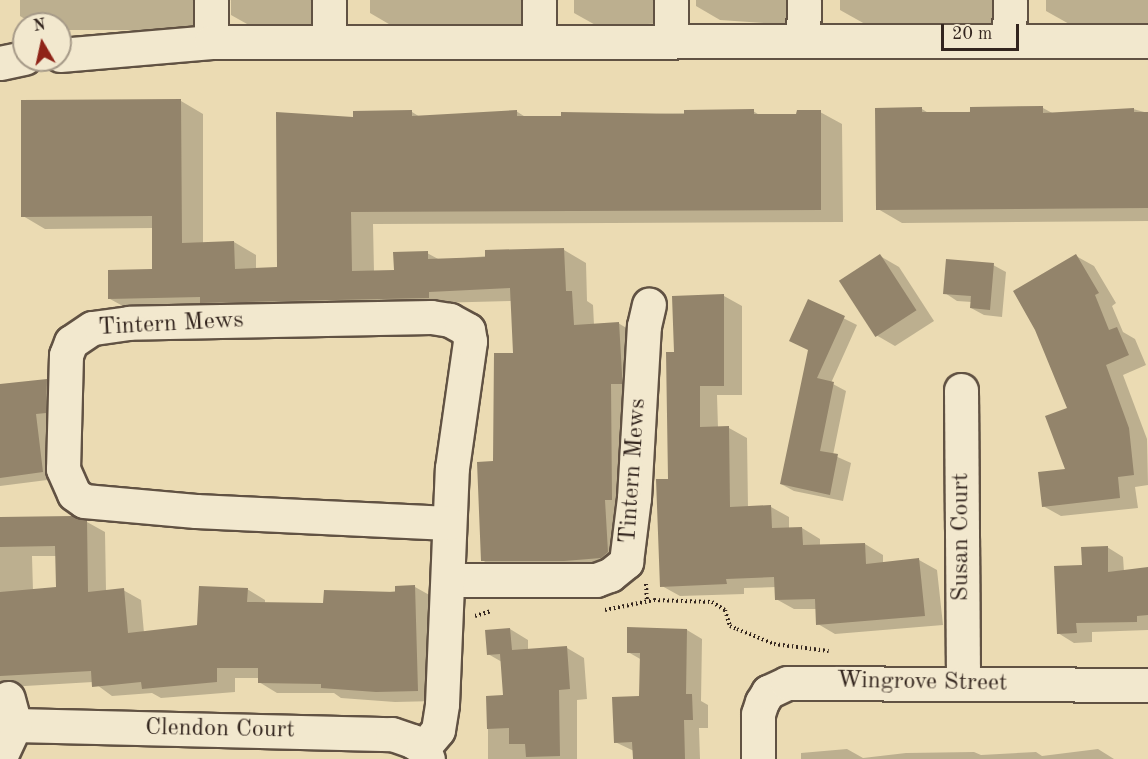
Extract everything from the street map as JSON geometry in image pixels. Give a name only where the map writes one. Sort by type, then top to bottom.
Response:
[{"type":"street","points":[[211,42],[212,0]]},
{"type":"street","points":[[329,0],[329,42]]},
{"type":"street","points":[[539,0],[539,42]]},
{"type":"street","points":[[671,0],[671,42]]},
{"type":"street","points":[[803,41],[804,0]]},
{"type":"street","points":[[1009,41],[1010,0]]},
{"type":"street","points":[[72,54],[211,42],[1148,41]]},
{"type":"street","name":"Tintern Mews","points":[[448,580],[596,580],[610,575],[626,562],[634,498],[644,326],[649,305]]},
{"type":"street","name":"Tintern Mews","points":[[425,753],[438,730],[440,718],[447,619],[452,468],[470,341],[462,325],[431,317],[129,322],[92,328],[71,342],[66,355],[63,469],[74,494],[84,501],[196,511],[449,523]]},
{"type":"street","name":"Susan Court","points":[[961,390],[963,684]]},
{"type":"street","name":"Wingrove Street","points":[[758,759],[758,714],[762,702],[768,692],[787,683],[1148,685]]},
{"type":"street","name":"Clendon Court","points":[[1,755],[11,712],[392,734],[406,737],[425,753]]},
{"type":"path","points":[[599,610],[654,600],[712,602],[725,610],[730,626],[737,629],[774,644],[832,652]]},
{"type":"path","points":[[447,619],[501,609]]},
{"type":"building","points":[[181,99],[182,243],[234,241],[235,269],[277,267],[276,112],[353,117],[353,111],[412,110],[412,116],[517,110],[517,116],[561,116],[561,112],[684,114],[684,110],[754,109],[754,114],[796,114],[797,110],[821,110],[821,210],[351,212],[352,271],[394,270],[393,252],[428,251],[428,259],[485,257],[485,250],[564,248],[566,291],[572,291],[574,325],[619,322],[622,384],[611,384],[612,500],[605,500],[608,552],[601,558],[564,561],[481,561],[477,462],[493,461],[494,353],[513,353],[510,288],[429,292],[429,298],[200,303],[200,297],[108,299],[108,270],[152,269],[152,216],[21,217],[21,100]]},
{"type":"building","points":[[1043,106],[1043,113],[1134,108],[1134,112],[1148,112],[1148,208],[876,210],[875,108],[922,107],[922,112],[970,112],[970,107]]},
{"type":"building","points":[[880,254],[916,310],[875,337],[839,281]]},
{"type":"building","points":[[1076,254],[1099,293],[1095,295],[1109,330],[1117,327],[1129,355],[1106,365],[1129,428],[1134,475],[1118,477],[1120,498],[1042,507],[1038,472],[1065,469],[1045,416],[1067,408],[1035,330],[1013,291]]},
{"type":"building","points":[[946,259],[994,263],[990,310],[970,308],[971,296],[943,294]]},
{"type":"building","points":[[724,294],[724,386],[700,386],[700,427],[729,426],[730,507],[771,505],[772,528],[802,527],[803,545],[865,543],[866,564],[919,558],[925,616],[816,625],[815,599],[775,600],[774,577],[726,579],[727,584],[660,587],[656,479],[668,479],[666,352],[674,352],[672,296]]},
{"type":"building","points":[[808,299],[845,316],[817,378],[834,382],[820,451],[838,454],[830,495],[780,484],[808,350],[789,341]]},
{"type":"building","points":[[47,379],[46,413],[36,414],[43,472],[0,478],[0,384]]},
{"type":"building","points":[[73,516],[87,520],[88,592],[124,588],[128,633],[197,625],[199,586],[248,588],[247,602],[323,603],[324,590],[395,592],[395,586],[415,585],[418,691],[376,692],[321,688],[321,684],[258,683],[258,668],[217,668],[217,682],[142,689],[141,682],[92,687],[91,671],[0,676],[0,592],[56,587],[55,546],[0,547],[0,517]]},
{"type":"building","points":[[1108,546],[1108,572],[1148,567],[1148,615],[1137,616],[1137,622],[1076,623],[1077,633],[1057,634],[1054,566],[1082,565],[1081,547]]},
{"type":"building","points":[[627,627],[687,629],[686,694],[692,694],[693,720],[684,720],[685,759],[633,759],[632,742],[614,743],[612,697],[639,696],[640,653],[627,653]]},
{"type":"building","points":[[510,628],[512,650],[567,646],[570,689],[559,690],[560,756],[526,757],[525,744],[509,744],[509,728],[487,729],[486,696],[503,695],[500,654],[487,655],[485,630]]}]
